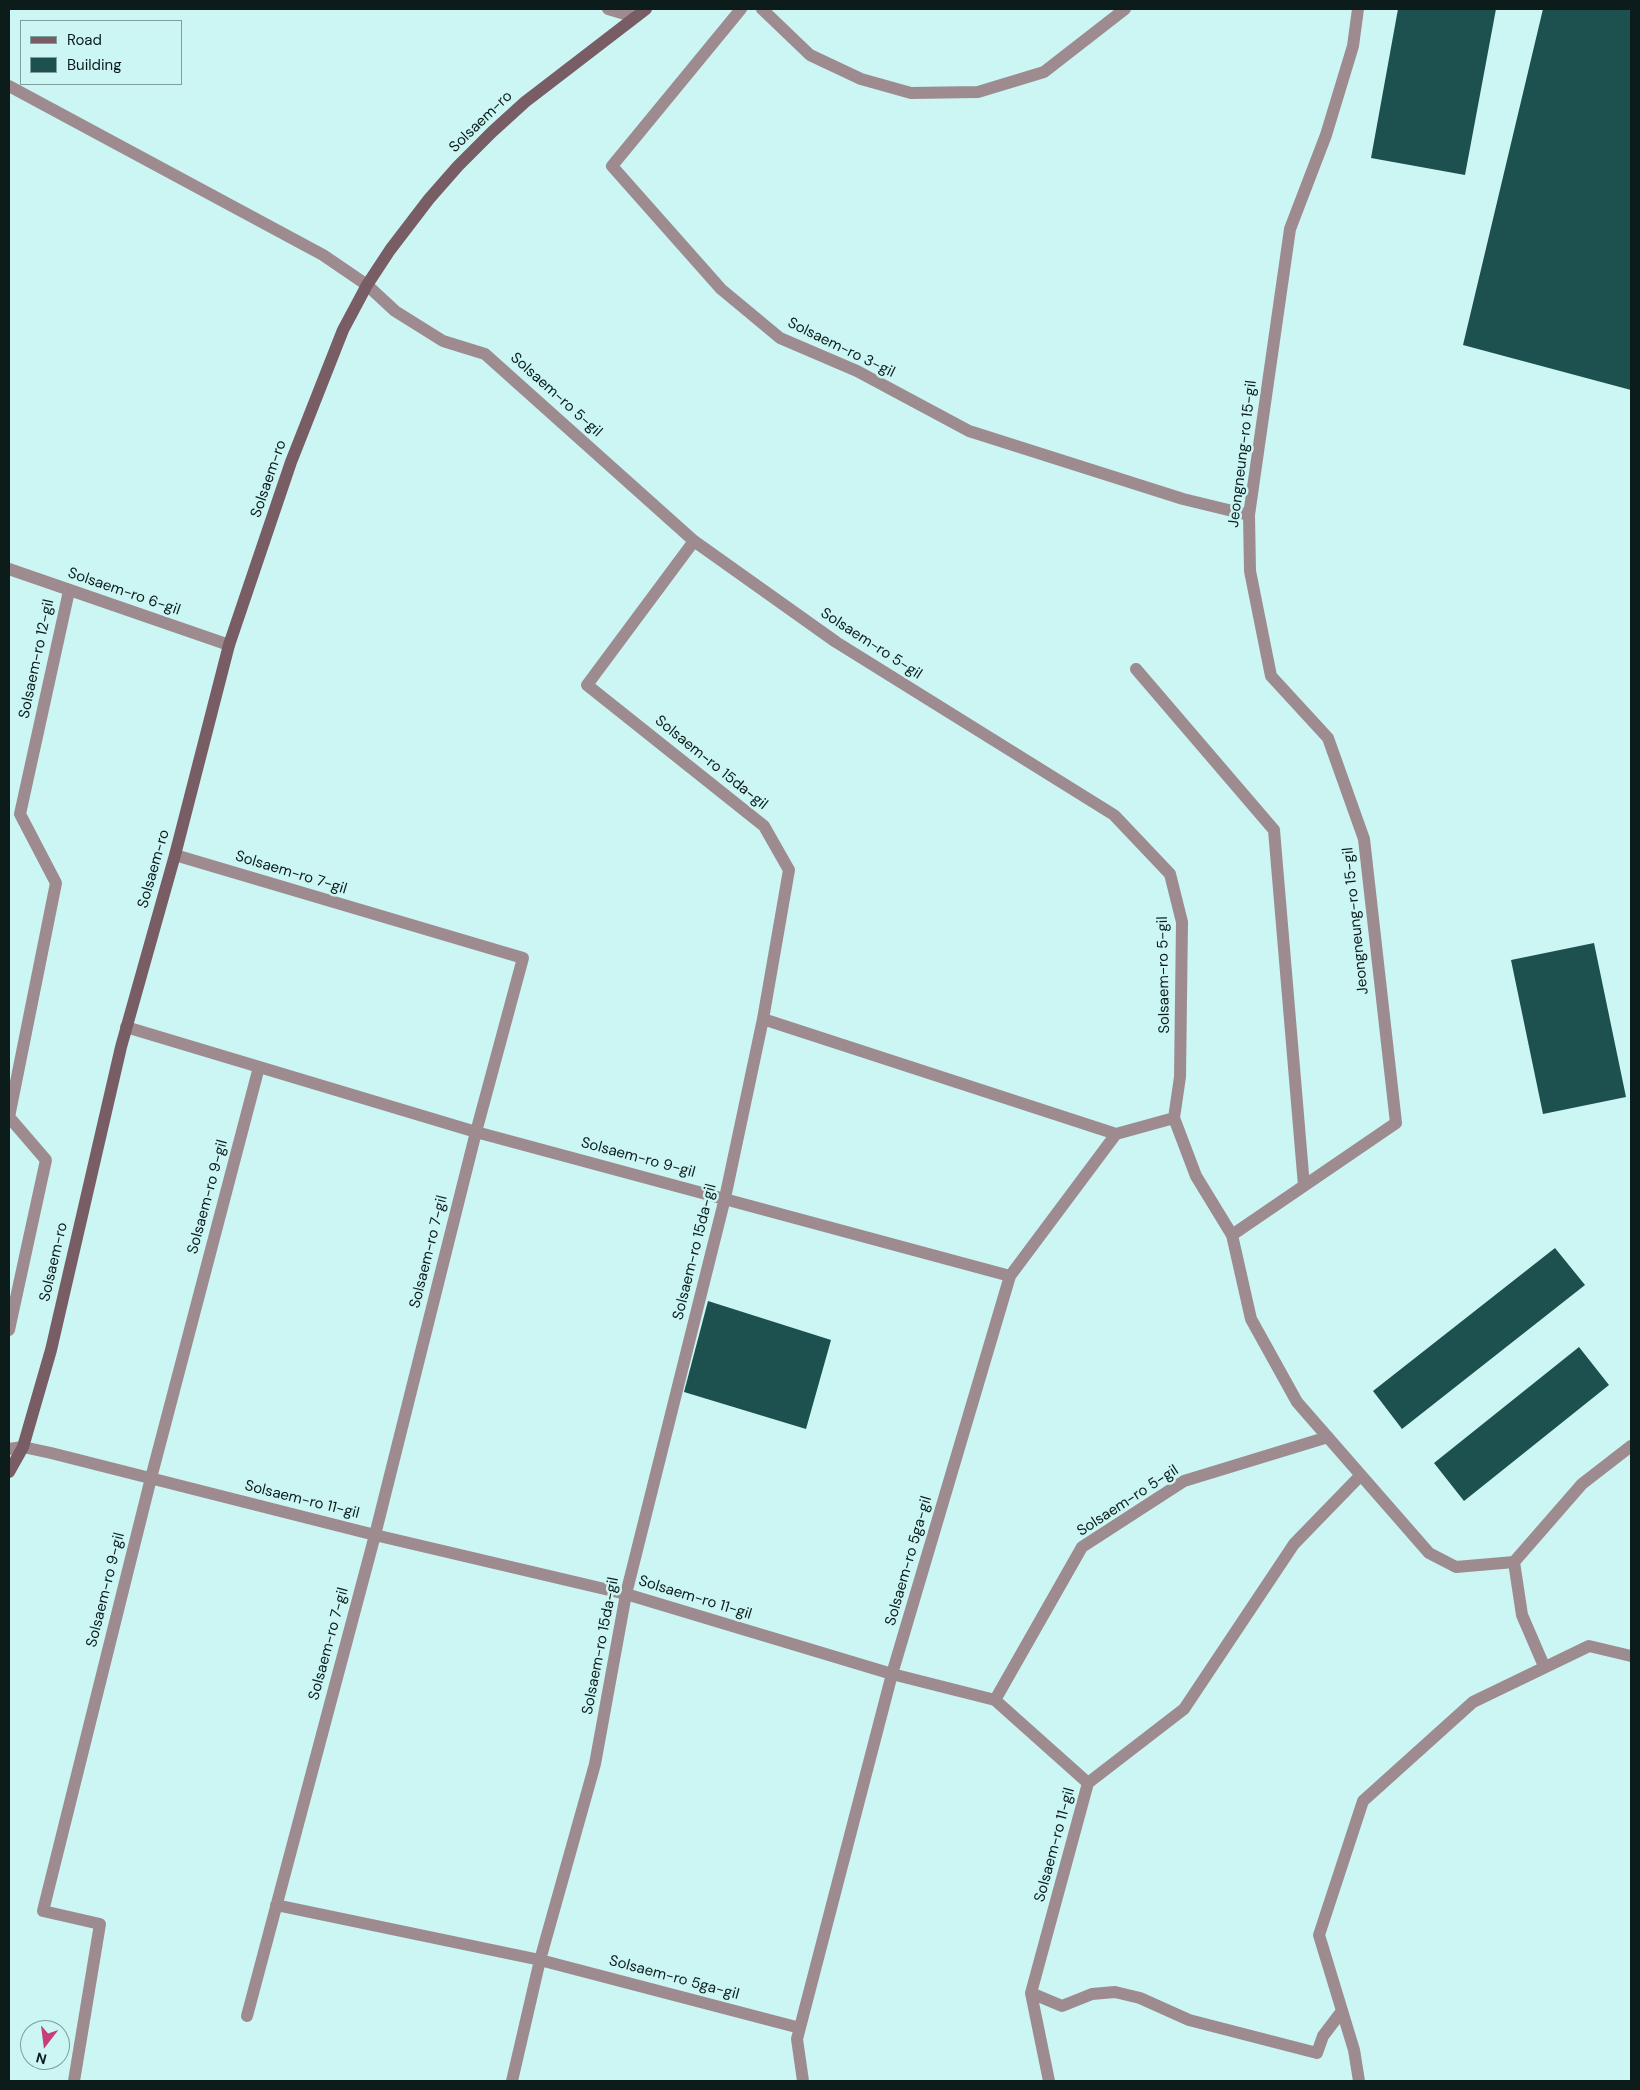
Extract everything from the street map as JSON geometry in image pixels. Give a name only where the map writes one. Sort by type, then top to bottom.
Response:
[{"type":"main road","name":"Solsaem-ro","points":[[9,1472],[22,1447],[51,1350],[126,1027],[175,855],[230,645],[291,462],[343,330],[367,285],[390,250],[429,199],[492,132],[525,102],[646,9]]},
{"type":"street","points":[[608,9],[635,17]]},
{"type":"street","name":"Solsaem-ro 3-gil","points":[[741,9],[612,166],[721,289],[780,338],[858,371],[969,431],[1183,499],[1249,515]]},
{"type":"street","points":[[762,9],[810,55],[861,79],[910,93],[978,92],[1044,72],[1125,9]]},
{"type":"street","name":"Jeongneung-ro 15-gil","points":[[1304,1186],[1396,1123],[1364,839],[1328,738],[1271,676],[1250,571],[1249,515],[1290,229],[1329,126],[1353,46],[1358,9]]},
{"type":"street","points":[[9,86],[323,255],[367,285]]},
{"type":"street","name":"Solsaem-ro 5-gil","points":[[367,285],[395,311],[443,341],[485,354],[694,541],[836,642],[1114,815],[1170,874],[1182,922],[1180,1076],[1174,1118],[1196,1176],[1232,1235],[1251,1319],[1297,1402],[1429,1553],[1456,1567],[1514,1562]]},
{"type":"street","name":"Solsaem-ro 15da-gil","points":[[512,2081],[540,1960],[595,1764],[626,1594],[726,1198],[763,1019],[789,870],[764,826],[587,685],[694,541]]},
{"type":"street","name":"Solsaem-ro 6-gil","points":[[9,569],[230,645]]},
{"type":"street","name":"Solsaem-ro 12-gil","points":[[9,1330],[46,1160],[9,1117],[56,883],[20,814],[69,591]]},
{"type":"street","points":[[1136,669],[1274,830],[1304,1186],[1232,1235]]},
{"type":"street","name":"Solsaem-ro 7-gil","points":[[175,855],[523,958],[476,1132],[375,1536],[247,2016]]},
{"type":"street","points":[[763,1019],[1116,1134],[1174,1118]]},
{"type":"street","name":"Solsaem-ro 9-gil","points":[[126,1027],[476,1132],[1010,1276]]},
{"type":"street","name":"Solsaem-ro 9-gil","points":[[74,2081],[100,1924],[43,1911],[151,1478],[258,1067]]},
{"type":"street","name":"Solsaem-ro 5ga-gil","points":[[803,2081],[797,2039],[892,1674],[1010,1276],[1116,1134]]},
{"type":"street","name":"Solsaem-ro 5-gil","points":[[995,1700],[1082,1547],[1184,1481],[1328,1437]]},
{"type":"street","points":[[1544,1666],[1522,1615],[1514,1562],[1582,1484],[1631,1446]]},
{"type":"street","points":[[9,1450],[22,1447]]},
{"type":"street","name":"Solsaem-ro 11-gil","points":[[22,1447],[375,1536],[626,1594],[892,1674],[995,1700],[1088,1783],[1031,1993],[1049,2081]]},
{"type":"street","points":[[1088,1783],[1184,1710],[1294,1544],[1361,1475]]},
{"type":"street","points":[[1359,2081],[1354,2050],[1319,1935],[1363,1801],[1473,1702],[1544,1666],[1589,1646],[1631,1656]]},
{"type":"street","points":[[276,1905],[540,1960]]},
{"type":"street","name":"Solsaem-ro 5ga-gil","points":[[540,1960],[800,2028]]},
{"type":"street","points":[[1031,1993],[1062,2006],[1092,1994],[1115,1992],[1140,1998],[1189,2020],[1317,2053],[1323,2036],[1342,2011]]},
{"type":"building","points":[[1398,9],[1496,9],[1465,175],[1371,158]]},
{"type":"building","points":[[1543,9],[1631,9],[1631,390],[1463,345]]},
{"type":"building","points":[[1594,943],[1626,1097],[1543,1114],[1511,960]]},
{"type":"building","points":[[1555,1248],[1585,1285],[1402,1429],[1373,1391]]},
{"type":"building","points":[[708,1301],[831,1340],[806,1429],[684,1392]]},
{"type":"building","points":[[1579,1347],[1609,1385],[1464,1501],[1434,1463]]}]
